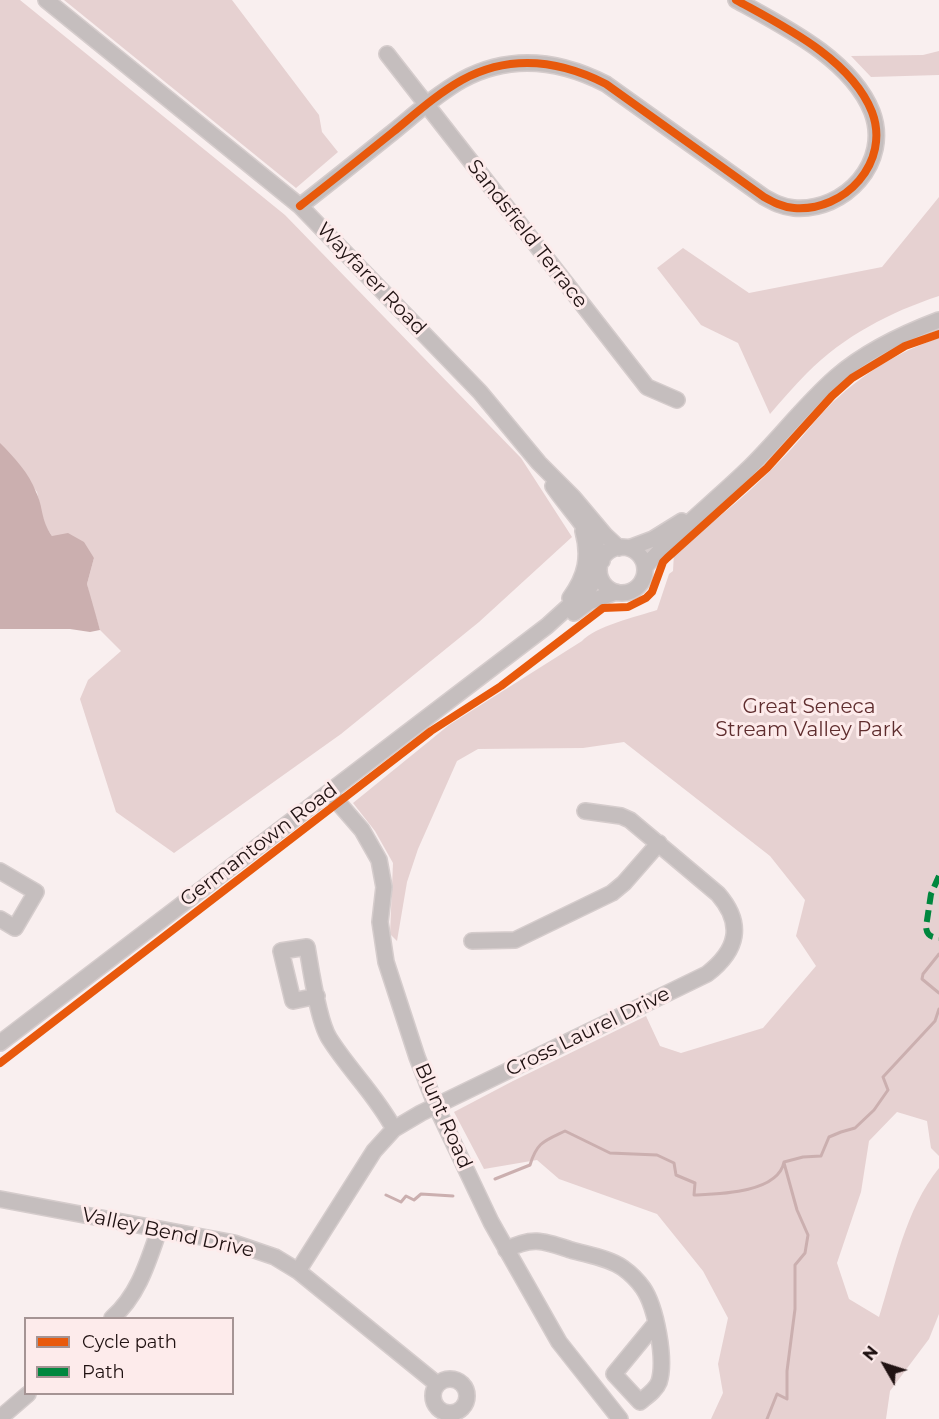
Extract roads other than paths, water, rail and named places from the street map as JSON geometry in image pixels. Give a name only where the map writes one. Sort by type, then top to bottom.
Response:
[{"type":"street","name":"Wayfarer Road","points":[[46,0],[300,206],[480,393],[539,463],[624,548]]},
{"type":"street","points":[[300,206],[426,105],[462,80],[496,66],[533,62],[550,63],[587,74],[606,84],[764,197],[779,205],[794,208],[819,207],[842,197],[860,180],[872,158],[875,144],[875,124],[872,111],[861,92],[831,58],[791,30],[736,0]]},
{"type":"street","name":"Sandsfield Terrace","points":[[387,54],[647,387],[677,400]]},
{"type":"street","points":[[645,567],[705,507],[760,458],[836,377],[876,348],[939,320]]},
{"type":"street","name":"Wayfarer Road","points":[[539,463],[564,503],[591,536],[598,548],[600,566]]},
{"type":"street","points":[[624,548],[640,555],[645,574],[637,587],[631,591],[616,592],[604,584],[600,566],[612,550],[653,538],[705,507]]},
{"type":"street","points":[[547,626],[580,583],[587,563],[587,547],[582,527]]},
{"type":"street","name":"Germantown Road","points":[[0,1043],[547,626],[590,587],[600,566]]},
{"type":"street","name":"Germantown Road","points":[[547,626],[568,617],[589,602],[616,592]]},
{"type":"street","name":"Blunt Road","points":[[329,792],[362,830],[379,860],[384,887],[380,922],[386,962],[417,1057],[436,1106],[506,1250],[559,1342],[620,1419]]},
{"type":"street","name":"Cross Laurel Drive","points":[[298,1271],[374,1150],[394,1129],[436,1106],[708,974],[727,955],[735,934],[732,914],[718,894],[630,820],[621,816],[585,811]]},
{"type":"street","points":[[472,941],[515,940],[612,893],[624,883],[659,843]]},
{"type":"street","points":[[0,871],[36,892],[15,928],[0,919]]},
{"type":"street","points":[[317,996],[328,1036],[382,1106],[394,1129]]},
{"type":"street","name":"Valley Bend Drive","points":[[0,1199],[234,1243],[274,1257],[298,1271],[436,1384]]},
{"type":"street","points":[[113,1317],[120,1311],[145,1274],[159,1230]]},
{"type":"street","points":[[506,1250],[520,1242],[545,1241],[614,1262],[625,1269],[644,1289],[656,1323],[660,1345],[659,1380],[651,1393],[640,1402],[614,1374],[656,1323]]},
{"type":"street","points":[[449,1378],[459,1380],[463,1385],[467,1397],[465,1404],[453,1416],[444,1412],[433,1402],[436,1384],[449,1378]]},
{"type":"street","points":[[0,1417],[27,1395]]},
{"type":"waterway","points":[[939,954],[923,974],[922,979],[939,993]]},
{"type":"waterway","points":[[495,1179],[530,1165],[535,1151],[542,1143],[565,1131],[610,1153],[657,1155],[674,1163],[676,1175],[695,1183],[694,1195],[718,1194],[759,1186],[771,1180],[779,1172],[784,1162],[803,1157],[821,1156],[829,1137],[855,1128],[874,1110],[888,1090],[883,1077],[935,1021],[939,1009]]},
{"type":"waterway","points":[[767,1419],[777,1394],[787,1399],[787,1371],[795,1309],[795,1265],[805,1253],[808,1235],[797,1210],[784,1163]]},
{"type":"waterway","points":[[386,1195],[401,1202],[406,1196],[414,1200],[421,1194],[453,1196]]},
{"type":"park label","name":"Great Seneca Stream Valley Park","points":[[809,718]]}]
